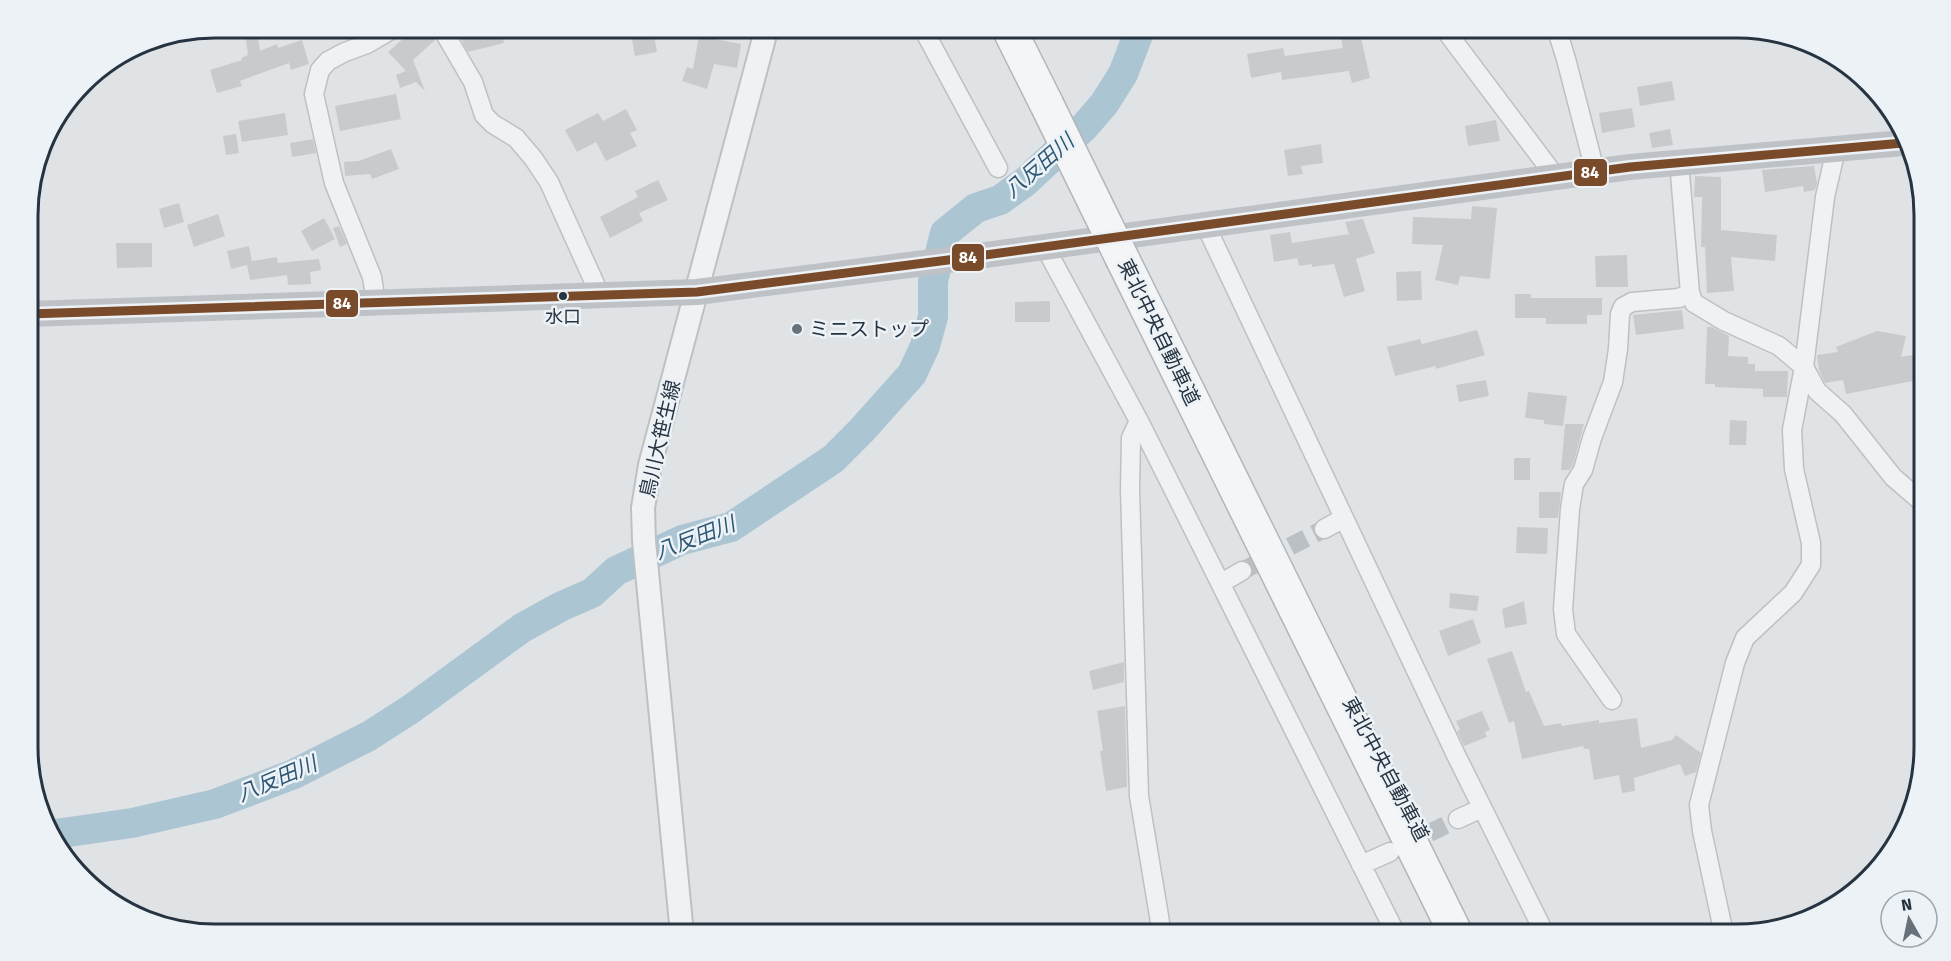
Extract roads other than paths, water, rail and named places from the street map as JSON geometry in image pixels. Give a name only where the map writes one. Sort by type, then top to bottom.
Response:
[{"type":"highway","name":"東北中央自動車道","points":[[1014,38],[1451,923]]},
{"type":"highway","name":"東北中央自動車道","points":[[1263,541],[1469,923]]},
{"type":"main road","points":[[38,314],[697,291],[1046,247],[1595,171],[1898,143]]},
{"type":"street","points":[[376,303],[372,277],[331,173],[314,94],[320,70],[328,61],[377,38]]},
{"type":"street","points":[[447,38],[473,82],[484,115],[493,124],[516,138],[549,182],[600,295]]},
{"type":"street","name":"鳥川大笹生線","points":[[681,924],[644,542],[643,508],[650,465],[765,38]]},
{"type":"street","points":[[927,38],[998,168]]},
{"type":"street","points":[[1451,38],[1555,176]]},
{"type":"street","points":[[1559,38],[1595,171]]},
{"type":"street","points":[[1722,923],[1701,831],[1699,805],[1735,663],[1745,638],[1793,593],[1811,565],[1811,543],[1794,469],[1792,430],[1804,367],[1825,197],[1836,149]]},
{"type":"street","points":[[1679,162],[1690,293],[1694,303],[1724,321],[1779,346],[1804,367],[1817,391],[1843,414],[1893,477],[1914,495]]},
{"type":"street","points":[[1205,224],[1482,808],[1540,923]]},
{"type":"street","points":[[1046,247],[1139,421],[1391,923]]},
{"type":"street","points":[[1612,700],[1566,634],[1563,609],[1574,484],[1583,470],[1592,438],[1613,382],[1620,314],[1623,307],[1632,302],[1679,298],[1690,293]]},
{"type":"street","points":[[1139,421],[1131,438],[1130,490],[1139,796],[1160,923]]},
{"type":"street","points":[[1324,529],[1344,518]]},
{"type":"street","points":[[1221,583],[1242,571]]},
{"type":"street","points":[[1458,819],[1482,808]]},
{"type":"street","points":[[1362,865],[1390,852]]},
{"type":"waterway","name":"八反田川","points":[[60,833],[132,823],[215,804],[294,774],[369,736],[411,709],[522,628],[592,593],[616,571],[682,540],[731,527],[833,459],[912,374],[925,346],[933,317],[933,281],[945,233],[976,208],[1000,200],[1025,182],[1085,126],[1104,104],[1123,74],[1137,38]]},
{"type":"tunnel","points":[[1242,571],[1324,529]]},
{"type":"tunnel","points":[[1405,845],[1458,819]]},
{"type":"place","name":"水口","points":[[563,296]]},
{"type":"place","name":"ミニストップ","points":[[797,329]]}]
